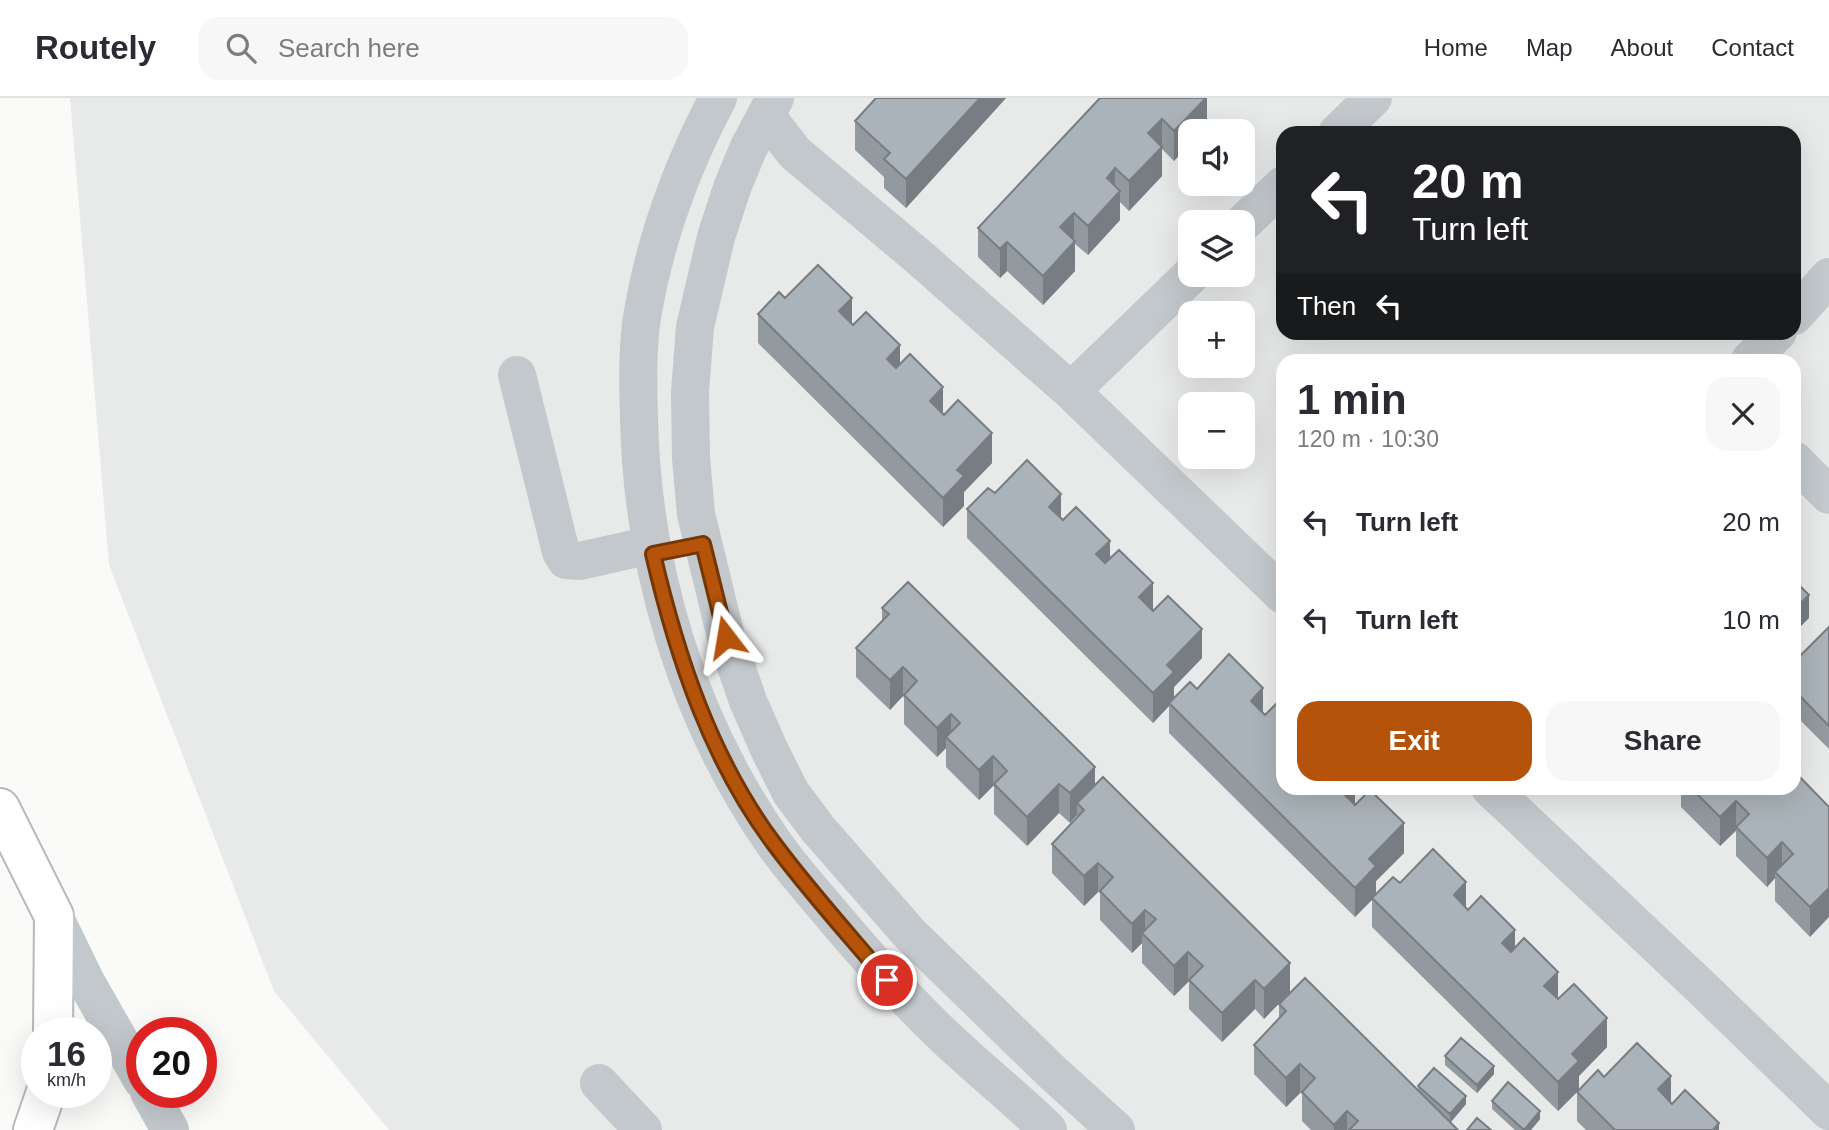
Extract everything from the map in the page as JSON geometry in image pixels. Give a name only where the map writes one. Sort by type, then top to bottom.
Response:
[{"type":"main road","points":[[0,808],[54,916],[53,1017]]},
{"type":"main road","points":[[33,1130],[41,1108]]},
{"type":"street","points":[[718,98],[674,194],[655,255],[643,311],[637,365],[639,452],[646,521],[680,659],[703,719],[741,793],[775,844],[887,980],[948,1040],[1015,1097],[1048,1130]]},
{"type":"street","points":[[1344,126],[1373,98]]},
{"type":"street","points":[[771,107],[795,153],[920,258],[1071,391],[1276,588]]},
{"type":"street","points":[[771,107],[748,149],[732,188],[716,237],[695,327],[690,392],[691,458],[696,514],[726,637],[748,701],[791,793],[818,829],[909,933],[1053,1073],[1116,1130]]},
{"type":"street","points":[[1255,212],[1276,192]]},
{"type":"street","points":[[1801,308],[1829,277]]},
{"type":"street","points":[[1071,391],[1179,287]]},
{"type":"street","points":[[1756,354],[1770,340]]},
{"type":"street","points":[[517,375],[561,552],[566,560],[580,561],[703,544]]},
{"type":"street","points":[[1801,467],[1829,495]]},
{"type":"street","points":[[1497,795],[1829,1111]]},
{"type":"street","points":[[54,916],[86,982],[126,1052]]},
{"type":"street","points":[[599,1083],[643,1130]]},
{"type":"street","points":[[158,1108],[170,1130]]},
{"type":"shaded area","points":[[70,98],[1829,98],[1829,1130],[389,1130],[274,991],[109,565]]},
{"type":"building","points":[[876,98],[980,98],[906,179],[884,159],[890,153],[855,121]]},
{"type":"building","points":[[1100,98],[1206,98],[1186,119],[1178,119],[1178,127],[1174,131],[1162,119],[1148,133],[1162,147],[1129,181],[1115,168],[1107,178],[1120,191],[1088,226],[1074,213],[1060,227],[1075,241],[1043,276],[1007,242],[1000,249],[978,228]]},
{"type":"building","points":[[818,265],[852,298],[839,311],[853,325],[866,312],[900,345],[887,359],[896,368],[910,354],[943,387],[930,401],[944,415],[958,400],[992,433],[957,470],[964,476],[943,498],[758,314],[779,292],[785,298]]},
{"type":"building","points":[[1027,460],[1061,494],[1049,507],[1063,520],[1076,507],[1110,541],[1096,554],[1105,563],[1119,550],[1153,583],[1139,597],[1153,611],[1168,596],[1202,629],[1167,665],[1174,672],[1153,693],[967,509],[988,488],[995,493]]},
{"type":"building","points":[[908,582],[1095,767],[1070,793],[1059,784],[1027,817],[994,784],[1007,771],[993,756],[979,770],[946,737],[960,723],[951,714],[937,728],[904,695],[917,681],[903,667],[890,680],[856,648],[889,614],[882,608]]},
{"type":"building","points":[[1801,587],[1809,595],[1801,603]]},
{"type":"building","points":[[1829,627],[1829,726],[1801,697],[1801,655]]},
{"type":"building","points":[[1229,654],[1263,688],[1251,701],[1265,715],[1276,704],[1276,795],[1345,795],[1355,805],[1365,795],[1375,795],[1404,823],[1369,859],[1376,866],[1355,888],[1169,703],[1190,682],[1197,689]]},
{"type":"building","points":[[1103,777],[1290,963],[1264,989],[1255,980],[1222,1013],[1189,980],[1203,966],[1188,952],[1174,966],[1142,933],[1156,919],[1145,910],[1132,924],[1100,891],[1113,877],[1098,863],[1084,876],[1052,844],[1084,810],[1077,803]]},
{"type":"building","points":[[1801,778],[1829,807],[1829,888],[1810,907],[1775,872],[1793,854],[1782,842],[1767,858],[1736,827],[1749,814],[1736,801],[1720,817],[1698,795],[1801,795]]},
{"type":"building","points":[[1433,849],[1466,882],[1454,895],[1468,910],[1481,896],[1515,930],[1502,943],[1511,952],[1524,938],[1558,972],[1544,986],[1558,999],[1574,984],[1607,1018],[1572,1054],[1579,1061],[1558,1082],[1372,898],[1393,877],[1400,883]]},
{"type":"building","points":[[1305,978],[1458,1130],[1349,1130],[1358,1121],[1347,1111],[1334,1125],[1302,1092],[1315,1078],[1300,1064],[1286,1078],[1254,1045],[1286,1011],[1279,1004]]},
{"type":"building","points":[[1461,1038],[1494,1066],[1477,1085],[1445,1056]]},
{"type":"building","points":[[1637,1043],[1671,1076],[1658,1089],[1672,1104],[1685,1090],[1719,1123],[1713,1130],[1615,1130],[1577,1092],[1598,1070],[1604,1077]]},
{"type":"building","points":[[1434,1068],[1466,1096],[1450,1114],[1418,1086]]},
{"type":"building","points":[[1508,1082],[1540,1111],[1524,1130],[1492,1101]]},
{"type":"building","points":[[1477,1118],[1491,1130],[1467,1130]]},
{"type":"route","points":[[726,637],[703,544],[653,554],[680,659],[703,719],[741,793],[775,844],[887,980]]}]
